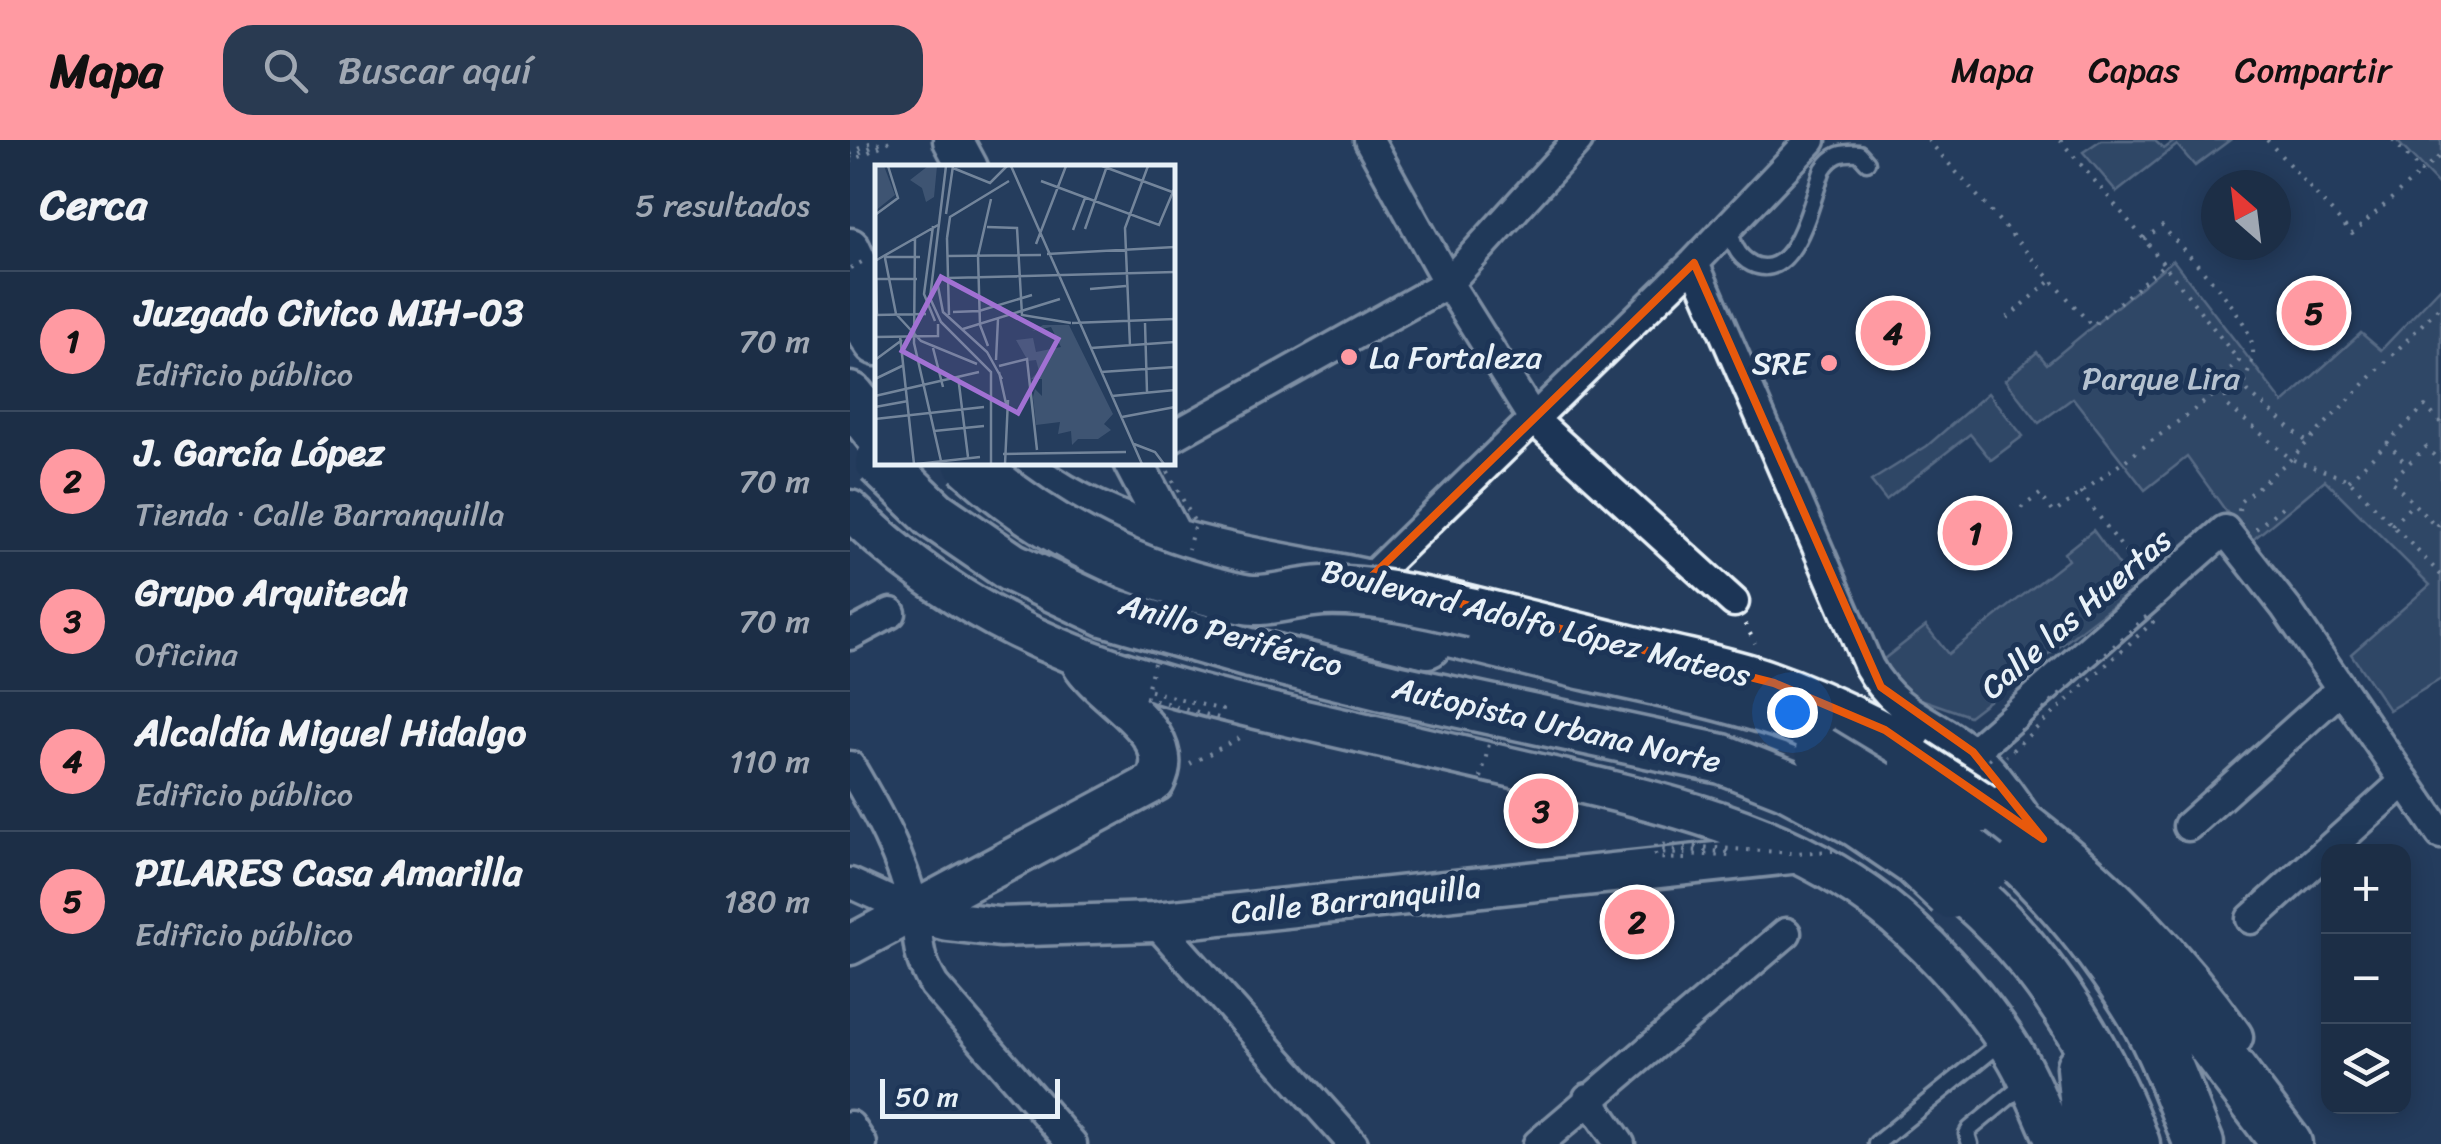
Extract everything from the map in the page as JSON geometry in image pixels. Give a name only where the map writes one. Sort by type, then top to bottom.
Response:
[{"type":"highway","points":[[855,269],[875,332]]},
{"type":"highway","points":[[850,324],[875,360]]},
{"type":"highway","points":[[850,397],[875,428]]},
{"type":"highway","name":"Autopista Urbana Norte","points":[[850,429],[875,457]]},
{"type":"highway","name":"Autopista Urbana Norte","points":[[883,465],[934,514],[1011,568],[1108,612],[1228,648],[1395,689],[1722,759],[1788,786],[1857,822],[1916,862],[2026,975],[2055,1016],[2117,1144]]},
{"type":"highway","name":"Anillo Periférico","points":[[910,465],[984,531],[1038,568],[1144,615],[1214,636],[1750,765],[1846,808],[1922,858],[1984,908],[2020,946],[2060,998],[2097,1061],[2135,1144]]},
{"type":"highway","name":"Autopista Urbana Norte","points":[[972,465],[1036,515],[1099,550],[1156,575],[1695,707],[1820,751],[1856,771],[1953,838],[2001,878],[2045,926],[2084,976],[2122,1039],[2168,1144]]},
{"type":"highway","name":"Anillo Periférico","points":[[992,465],[1077,524],[1173,564],[1290,596],[1717,696],[1810,724],[1881,759],[1956,804],[2004,844],[2075,917],[2149,1026],[2199,1144]]},
{"type":"highway","points":[[1256,601],[1319,591],[1391,595],[1763,688],[1838,719],[1877,740],[2046,851],[2150,964],[2284,1144]]},
{"type":"highway","points":[[2075,917],[2104,932],[2180,1015],[2204,1032]]},
{"type":"highway","points":[[2075,917],[2098,940],[2187,1054],[2224,1093],[2284,1144]]},
{"type":"highway","points":[[2081,1067],[2086,1118],[2094,1144]]},
{"type":"main road","points":[[952,140],[966,165]]},
{"type":"main road","points":[[855,269],[875,302]]},
{"type":"main road","name":"Boulevard Adolfo López Mateos","points":[[1022,465],[1067,497],[1174,540],[1368,580],[1760,678],[1886,730],[1951,770],[2046,851],[2137,920],[2202,992],[2311,1144]]},
{"type":"main road","points":[[1135,465],[1174,540]]},
{"type":"main road","points":[[850,510],[904,559],[953,595],[1010,628],[1080,659],[1131,677],[1283,716],[1679,806],[1798,854],[1846,880],[1898,918],[1962,984],[2004,1040],[2057,1144]]},
{"type":"main road","points":[[850,945],[1154,782],[1160,760],[1148,731],[1128,708],[1092,679],[1080,659]]},
{"type":"main road","name":"Calle Barranquilla","points":[[914,912],[947,921],[999,927],[1155,922],[1798,854]]},
{"type":"street","points":[[1369,140],[1448,283],[1534,420],[1734,602]]},
{"type":"street","points":[[1175,435],[1448,283],[1578,140]]},
{"type":"street","points":[[1368,580],[1694,262],[1810,140]]},
{"type":"street","points":[[1694,262],[1875,677],[1897,704],[1972,752],[1991,769],[2046,851]]},
{"type":"street","points":[[2232,539],[2286,608],[2441,834]]},
{"type":"street","name":"Calle las Huertas","points":[[1972,752],[2154,592],[2232,539]]},
{"type":"street","points":[[850,635],[891,613]]},
{"type":"street","points":[[2188,826],[2342,689]]},
{"type":"street","points":[[850,766],[895,849],[914,912],[917,952],[934,985],[1072,1144]]},
{"type":"street","points":[[2251,919],[2405,781]]},
{"type":"street","points":[[850,884],[914,912]]},
{"type":"street","points":[[1155,922],[1354,1144]]},
{"type":"street","points":[[1538,1144],[1786,933]]},
{"type":"street","points":[[1588,1098],[1620,1144]]},
{"type":"street","points":[[850,1126],[862,1144]]},
{"type":"lane","points":[[1730,224],[1732,242],[1748,262],[1762,268],[1780,265],[1792,252],[1830,158],[1844,152],[1859,154],[1867,162]]},
{"type":"lane","points":[[1876,1144],[2004,1040]]},
{"type":"lane","points":[[1970,1144],[1970,1129],[2028,1082]]},
{"type":"path","points":[[850,158],[875,140]]},
{"type":"path","points":[[850,158],[884,140]]},
{"type":"path","points":[[850,158],[892,140]]},
{"type":"path","points":[[1928,140],[2092,326],[2164,264]]},
{"type":"path","points":[[2021,508],[2040,494],[2054,512],[2223,388],[2230,369],[2239,361],[2060,140]]},
{"type":"path","points":[[2267,140],[2352,234],[2441,155]]},
{"type":"path","points":[[2392,140],[2422,172]]},
{"type":"path","points":[[2144,240],[2162,226],[2243,320],[2254,356],[2244,384],[2248,392],[2307,442]]},
{"type":"path","points":[[850,268],[855,269]]},
{"type":"path","points":[[2007,318],[2051,281]]},
{"type":"path","points":[[2232,539],[2240,502],[2291,459],[2441,305]]},
{"type":"path","points":[[2223,388],[2228,406],[2291,459],[2348,480],[2440,572]]},
{"type":"path","points":[[2348,480],[2425,406],[2441,423]]},
{"type":"path","points":[[2387,442],[2407,465]]},
{"type":"path","points":[[2441,463],[2426,447],[2391,480],[2436,528],[2441,522]]},
{"type":"path","points":[[2081,492],[2154,592]]},
{"type":"path","points":[[2392,524],[2413,504]]},
{"type":"path","points":[[2232,539],[2282,507],[2286,513]]},
{"type":"path","points":[[1481,778],[1490,740]]},
{"type":"highlighted area","points":[[1694,263],[1881,687],[1973,752],[2043,839],[1885,730],[1774,683],[1368,580]]},
{"type":"green space","points":[[2101,140],[2154,140],[2164,149],[2176,140],[2230,140],[2195,166],[2177,145],[2117,192],[2083,152]]},
{"type":"green space","points":[[2396,140],[2441,140],[2441,187]]},
{"type":"green space","name":"Parque Lira","points":[[2173,260],[2283,403],[2361,333],[2381,350],[2441,287],[2441,679],[2389,710],[2351,654],[2430,585],[2325,480],[2249,543],[2187,457],[2145,490],[2073,398],[2039,423],[2005,380],[2037,352],[2047,364]]},
{"type":"green space","points":[[1988,393],[2023,436],[1991,460],[1970,434],[1886,500],[1871,481],[1927,446]]},
{"type":"green space","points":[[2093,530],[2136,588],[1969,716],[1898,691],[1884,659],[1926,626],[1948,654],[2068,560],[2064,553]]},
{"type":"place","name":"PILARES Casa Amarilla","points":[[2314,313]]},
{"type":"place","name":"Alcaldía Miguel Hidalgo","points":[[1893,333]]},
{"type":"place","name":"La Fortaleza","points":[[1349,357]]},
{"type":"place","name":"SRE","points":[[1829,363]]},
{"type":"place","name":"Juzgado Civico MIH-03","points":[[1975,533]]},
{"type":"place","name":"Grupo Arquitech","points":[[1541,811]]},
{"type":"place","name":"J. García López","points":[[1637,922]]}]
